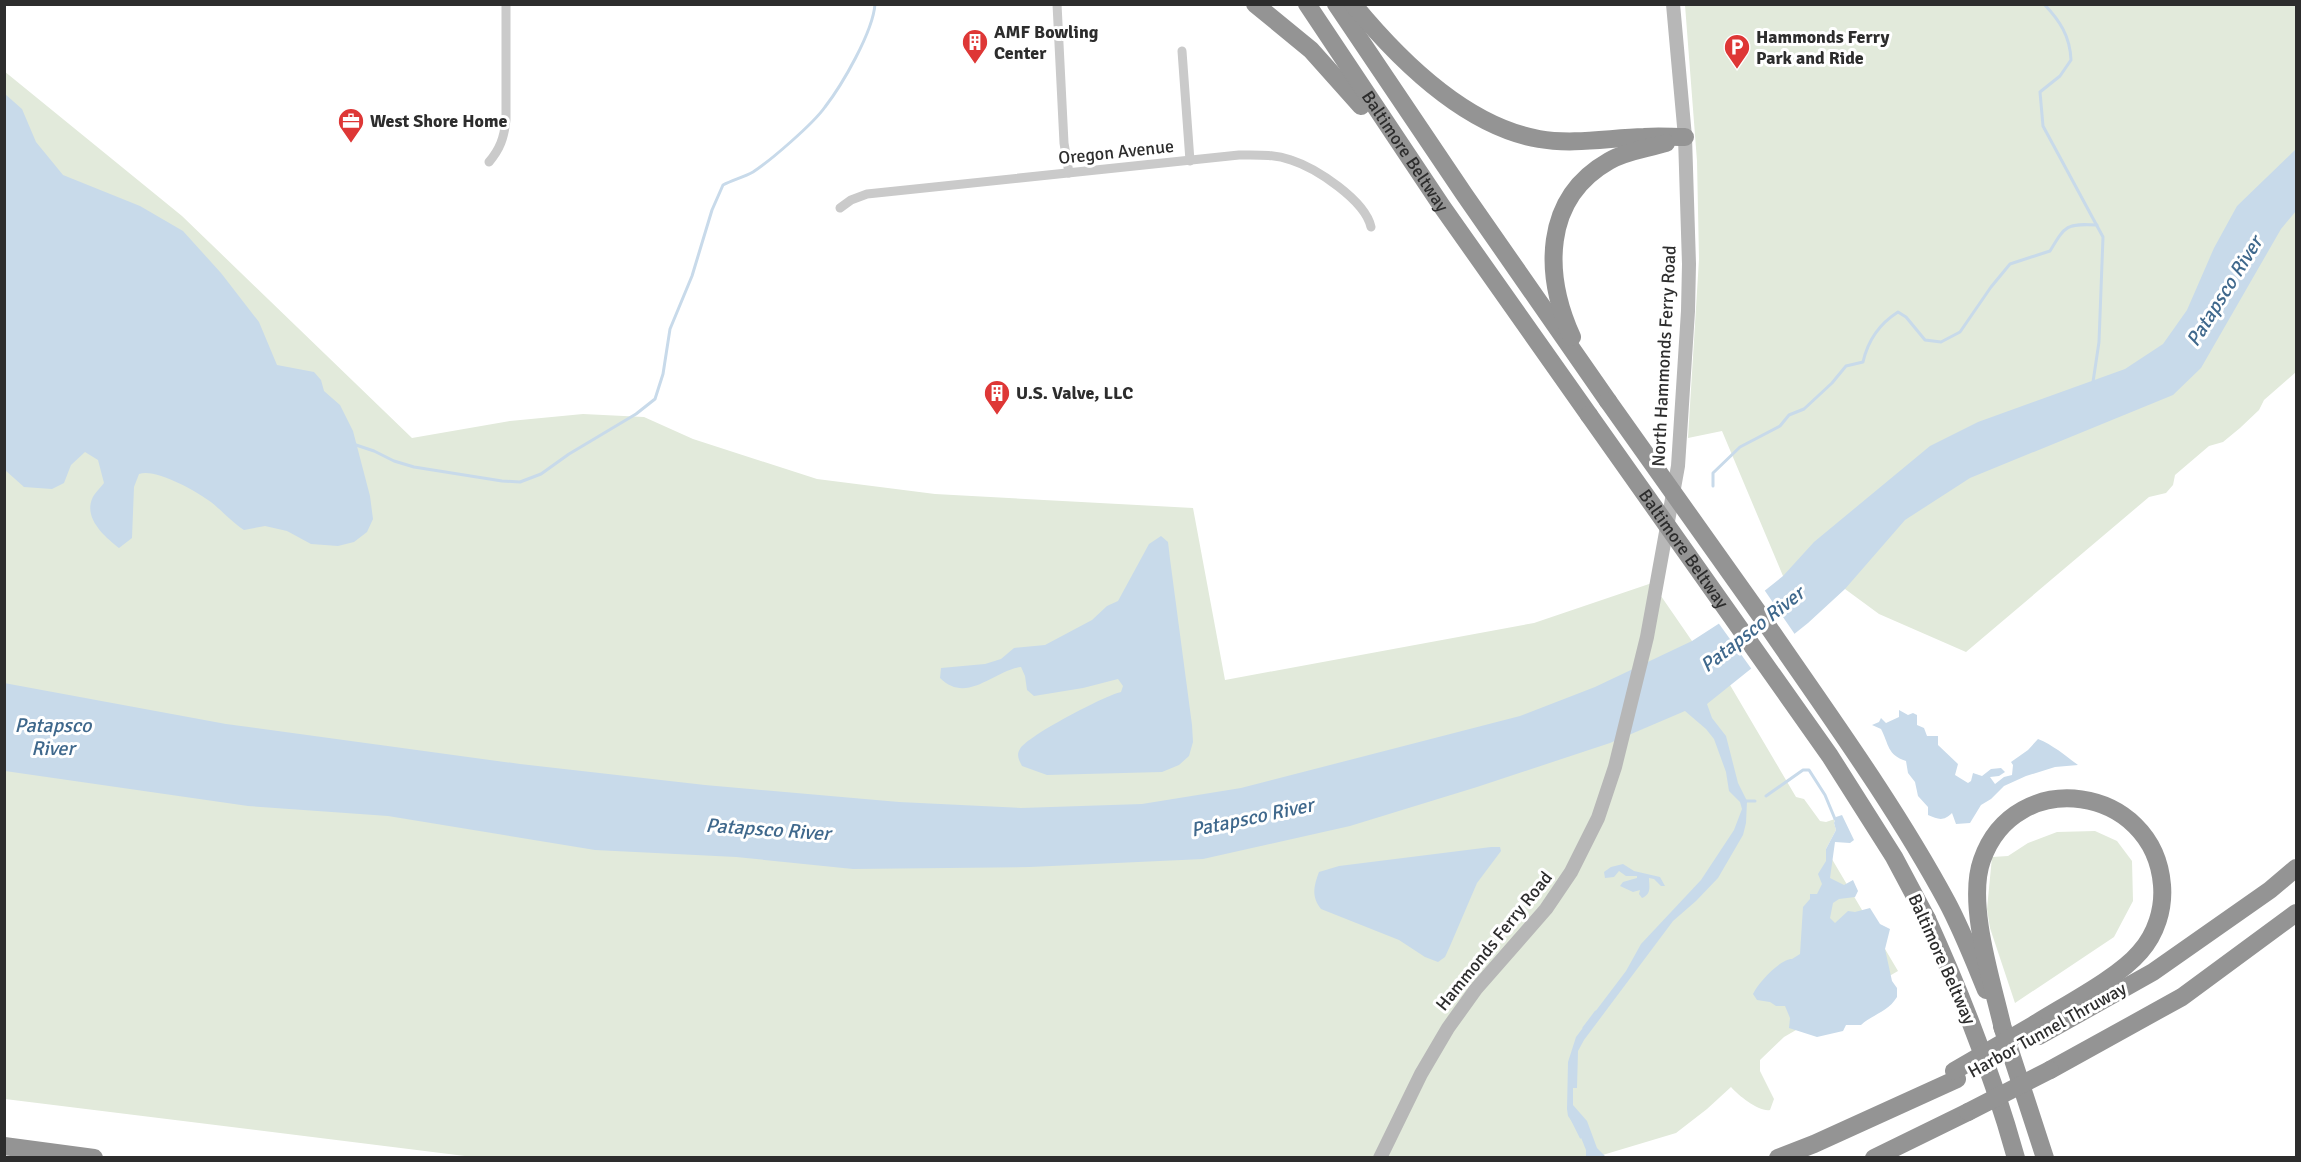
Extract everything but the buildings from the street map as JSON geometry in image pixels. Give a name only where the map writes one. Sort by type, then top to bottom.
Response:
[{"type":"highway","points":[[1255,4],[1311,50],[1332,71],[1443,208]]},
{"type":"highway","name":"Baltimore Beltway","points":[[1307,4],[1443,208],[1830,756],[1894,857],[1927,919],[1971,1020],[2003,1112],[2016,1158]]},
{"type":"highway","name":"Baltimore Beltway","points":[[1336,4],[1464,194],[1887,801],[1948,903],[2003,1029],[2045,1157]]},
{"type":"highway","points":[[1353,4],[1380,38],[1427,81],[1486,120],[1512,132],[1556,141],[1647,136],[1685,137]]},
{"type":"highway","points":[[1594,382],[1571,334],[1556,290],[1553,246],[1558,224],[1566,203],[1580,184],[1610,160],[1685,137]]},
{"type":"highway","points":[[2003,1029],[1978,914],[1977,888],[1982,860],[1996,834],[2017,814],[2031,806],[2063,798],[2096,801],[2113,808],[2130,820],[2143,832],[2151,846],[2158,860],[2162,877],[2163,897],[2160,915],[2152,935],[2139,953],[2037,1030]]},
{"type":"highway","name":"Harbor Tunnel Thruway","points":[[1778,1158],[1876,1116],[2037,1030],[2153,972],[2270,890],[2296,868]]},
{"type":"highway","name":"Harbor Tunnel Thruway","points":[[1874,1158],[2050,1070],[2182,997],[2296,913]]},
{"type":"highway","points":[[4,1146],[94,1158]]},
{"type":"street","points":[[489,162],[504,139],[506,4]]},
{"type":"street","points":[[1057,4],[1064,143],[1069,173]]},
{"type":"street","name":"North Hammonds Ferry Road","points":[[1647,637],[1678,466],[1689,299],[1685,137],[1673,4]]},
{"type":"street","points":[[1182,51],[1190,161]]},
{"type":"street","name":"Oregon Avenue","points":[[840,208],[851,200],[867,194],[1263,154],[1292,160],[1356,200],[1369,216],[1371,227]]},
{"type":"street","name":"Hammonds Ferry Road","points":[[1380,1158],[1421,1074],[1448,1028],[1476,989],[1546,909],[1571,872],[1598,818],[1615,767],[1647,637]]},
{"type":"green space","points":[[1685,5],[2296,5],[2296,372],[2264,400],[2259,410],[2240,428],[2223,442],[2209,446],[2175,475],[2173,485],[2166,493],[2149,497],[1966,652],[1879,614],[1845,589],[1783,576],[1722,431],[1688,438],[1699,259],[1697,161]]},
{"type":"green space","points":[[4,71],[182,216],[412,438],[510,421],[583,414],[644,417],[693,439],[817,479],[935,494],[1193,508],[1225,680],[1534,623],[1652,583],[1692,641],[1730,685],[1796,797],[1804,799],[1820,821],[1835,819],[1836,830],[1826,849],[1898,971],[1784,1037],[1760,1060],[1760,1071],[1774,1099],[1770,1110],[1760,1109],[1731,1087],[1676,1133],[1596,1157],[481,1158],[5,1099]]},
{"type":"green space","points":[[2095,831],[2117,841],[2132,861],[2133,901],[2114,937],[2015,1003],[1990,928],[1987,909],[1992,857],[2008,856],[2028,843],[2057,832]]},
{"type":"water","points":[[5,94],[22,109],[36,142],[63,175],[140,206],[183,231],[221,273],[259,322],[277,365],[314,372],[321,380],[324,391],[340,405],[353,431],[370,496],[373,519],[367,532],[354,542],[338,546],[311,544],[287,531],[265,526],[244,530],[194,491],[164,477],[146,473],[139,474],[134,487],[132,538],[119,548],[97,527],[91,514],[92,499],[104,483],[98,460],[85,452],[71,465],[64,483],[52,489],[24,487],[5,470]]},
{"type":"water","name":"Patapsco River","points":[[2296,149],[2296,211],[2281,229],[2201,368],[2173,395],[1970,478],[1905,520],[1845,589],[1808,623],[1707,704],[1712,718],[1726,736],[1738,783],[1747,801],[1746,823],[1743,835],[1718,878],[1673,921],[1578,1051],[1577,1088],[1573,1088],[1573,1105],[1587,1121],[1597,1148],[1606,1157],[1586,1157],[1586,1150],[1578,1130],[1568,1116],[1568,1062],[1576,1037],[1626,971],[1641,944],[1701,880],[1734,830],[1742,809],[1740,802],[1729,791],[1726,772],[1714,739],[1685,711],[1610,743],[1350,826],[1203,859],[1030,867],[853,869],[736,857],[595,850],[388,816],[248,806],[5,771],[4,683],[226,724],[520,764],[705,785],[899,802],[1021,808],[1142,804],[1241,788],[1520,716],[1595,687],[1692,641],[1743,608],[1783,576],[1814,542],[1930,446],[1978,422],[2125,369],[2163,344],[2187,310],[2214,248],[2237,206]]},
{"type":"water","points":[[1161,536],[1168,542],[1192,725],[1193,742],[1189,756],[1179,765],[1162,772],[1047,775],[1022,766],[1018,753],[1026,743],[1068,717],[1121,692],[1123,686],[1118,679],[1083,688],[1034,696],[1027,690],[1021,667],[1011,669],[980,684],[960,688],[940,678],[941,668],[985,664],[1001,659],[1014,648],[1045,645],[1092,620],[1107,606],[1118,601],[1149,544]]},
{"type":"water","points":[[1899,710],[1908,715],[1913,713],[1917,715],[1917,725],[1924,728],[1927,736],[1938,736],[1938,745],[1958,764],[1955,775],[1968,783],[1973,773],[1982,776],[1991,769],[2001,768],[2005,772],[1999,776],[1990,777],[1995,784],[2004,777],[2012,775],[2011,762],[2028,750],[2038,739],[2054,747],[2078,765],[2055,767],[2004,786],[1981,805],[1970,823],[1956,824],[1952,813],[1943,819],[1935,818],[1928,815],[1928,807],[1918,796],[1915,782],[1908,773],[1906,761],[1895,756],[1881,729],[1872,725],[1879,722],[1881,718],[1886,723],[1899,717]]},
{"type":"water","points":[[1842,815],[1854,840],[1850,843],[1835,842],[1830,878],[1844,885],[1853,880],[1858,891],[1855,897],[1839,899],[1833,903],[1830,918],[1835,923],[1848,911],[1855,912],[1870,908],[1880,924],[1890,929],[1885,949],[1892,981],[1897,988],[1897,997],[1885,1010],[1861,1025],[1846,1025],[1843,1031],[1817,1037],[1789,1028],[1790,1018],[1785,1006],[1776,1006],[1770,1002],[1757,1000],[1753,994],[1764,978],[1776,967],[1800,954],[1803,907],[1810,899],[1810,894],[1817,894],[1822,884],[1818,874],[1826,861],[1826,849],[1836,830],[1834,823],[1836,817]]},
{"type":"water","points":[[1500,847],[1501,851],[1477,883],[1445,957],[1438,962],[1425,957],[1399,940],[1321,909],[1316,900],[1315,886],[1319,872],[1339,866]]},
{"type":"water","points":[[1623,864],[1634,871],[1660,877],[1665,886],[1649,878],[1649,892],[1642,898],[1639,894],[1640,890],[1633,892],[1620,886],[1623,882],[1637,878],[1637,876],[1626,876],[1619,871],[1614,877],[1605,878],[1604,872],[1611,867]]},
{"type":"pier","points":[[1763,588],[1796,636],[1753,671],[1717,621]]},
{"type":"waterway","points":[[353,444],[414,467],[520,482],[541,474],[569,454],[636,414],[655,399],[663,374],[670,329],[692,276],[712,210],[723,185],[750,174],[760,167],[791,142],[819,114],[840,86],[856,58],[869,29],[875,4]]},
{"type":"waterway","points":[[2044,4],[2063,29],[2069,44],[2071,60],[2060,76],[2040,92],[2043,126],[2103,237],[2099,342],[2093,382]]},
{"type":"waterway","points":[[1713,486],[1713,473],[1740,447],[1780,426],[1789,415],[1804,409],[1832,383],[1846,366],[1863,362],[1875,333],[1898,312],[1906,317],[1925,340],[1941,342],[1960,332],[2010,264],[2050,251],[2063,231],[2072,226],[2097,225]]},
{"type":"waterway","points":[[1766,796],[1803,770],[1809,770],[1825,795],[1835,819]]},
{"type":"waterway","points":[[1745,801],[1755,801]]},
{"type":"waterway","points":[[1584,1028],[1596,1012]]},
{"type":"waterway","points":[[1572,1119],[1581,1137]]},
{"type":"place","name":"AMF Bowling Center","points":[[975,65]]},
{"type":"place","name":"Hammonds Ferry Park and Ride","points":[[1737,70]]},
{"type":"place","name":"West Shore Home","points":[[351,144]]},
{"type":"place","name":"U.S. Valve, LLC","points":[[997,416]]}]
